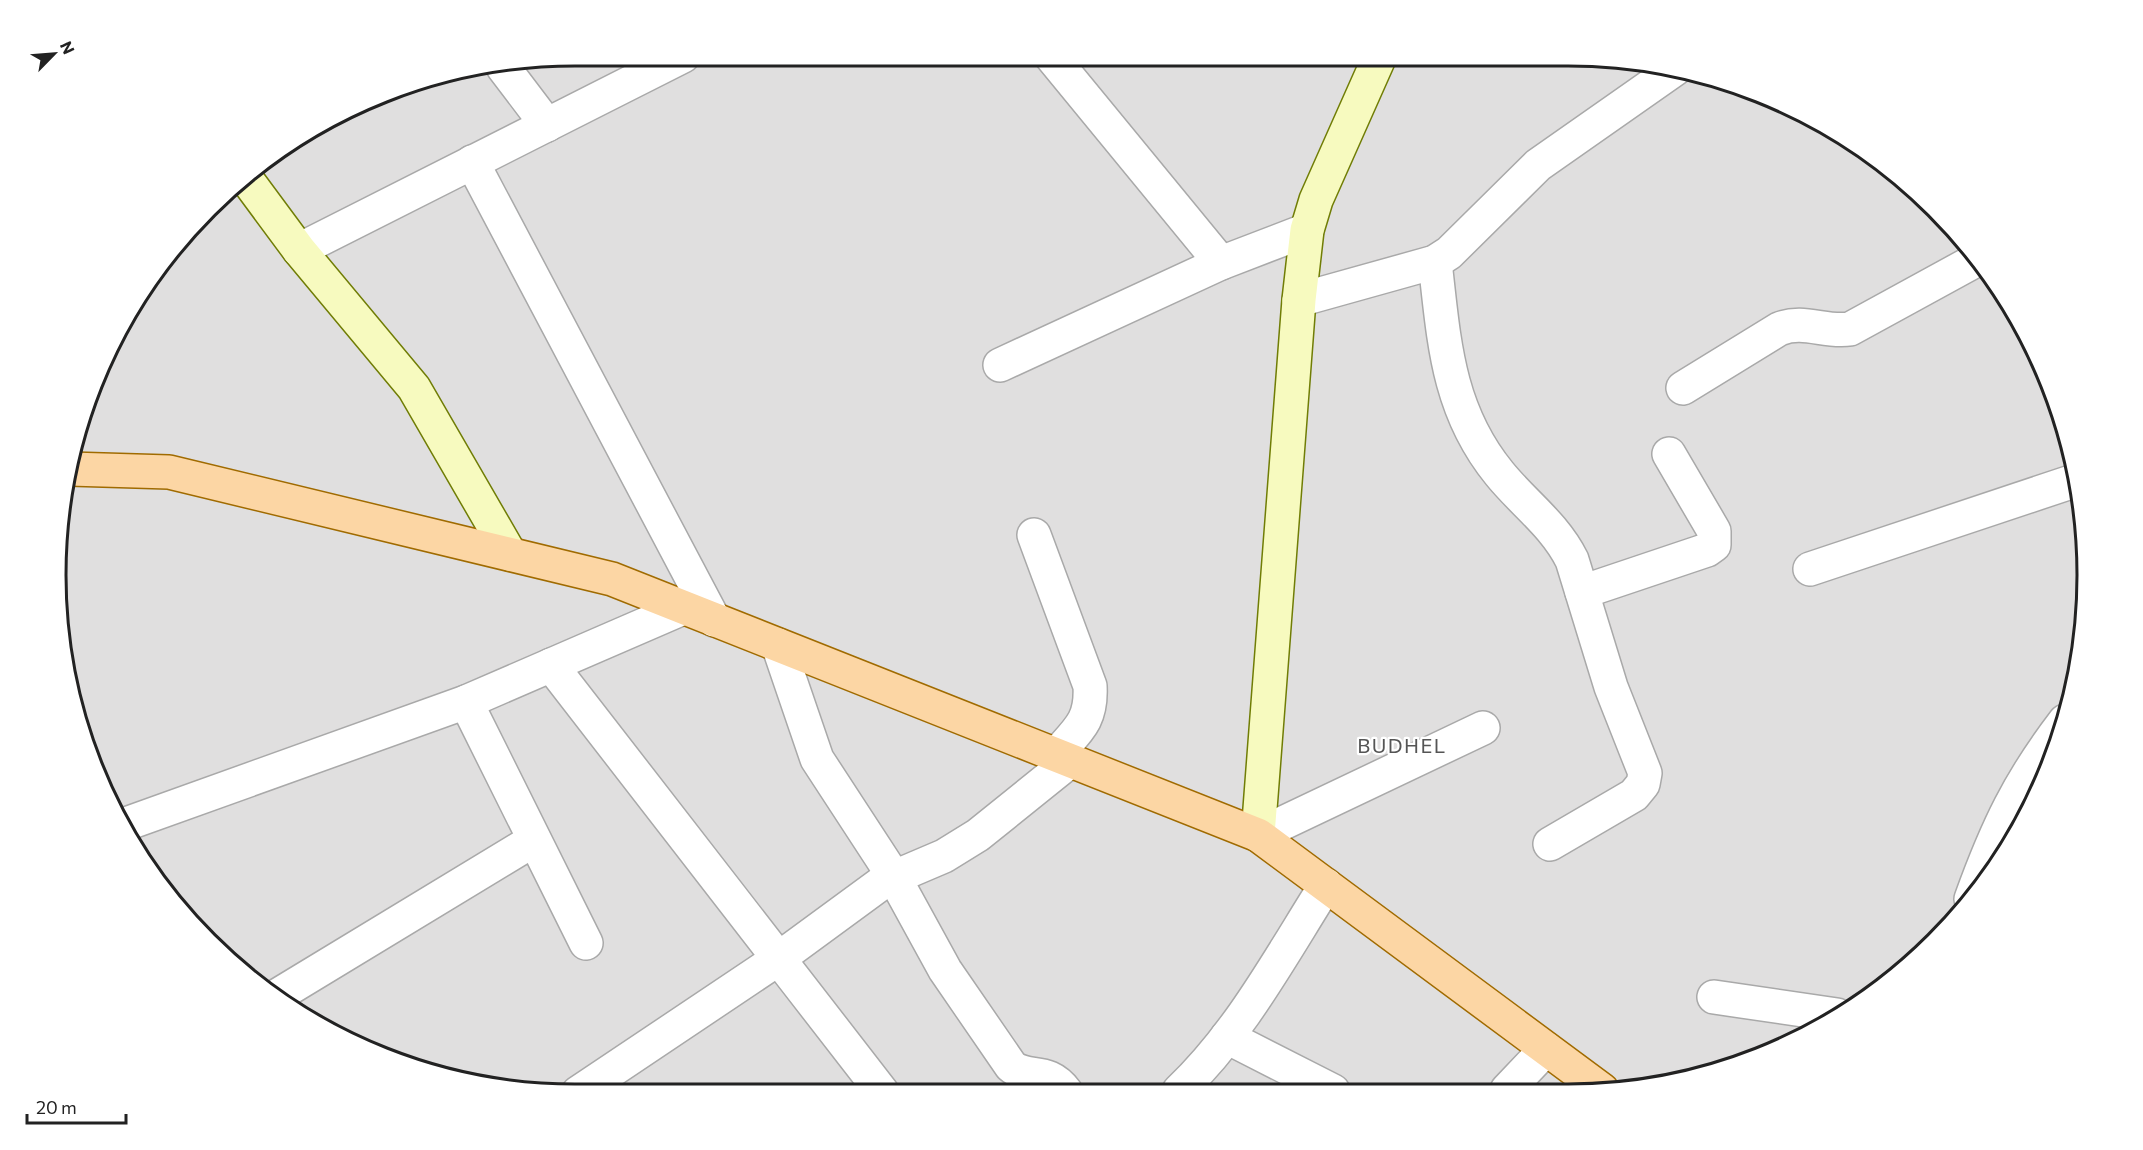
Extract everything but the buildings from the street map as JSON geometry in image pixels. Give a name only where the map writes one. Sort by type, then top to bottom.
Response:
[{"type":"main road","points":[[77,469],[169,472],[612,579],[1258,835],[1593,1083]]},
{"type":"street","points":[[299,250],[663,66]]},
{"type":"street","points":[[1059,66],[1221,263]]},
{"type":"street","points":[[1376,66],[1316,200],[1307,230],[1299,300],[1258,835],[1483,728]]},
{"type":"street","points":[[506,71],[547,125]]},
{"type":"street","points":[[1299,300],[1435,262],[1449,253],[1538,165],[1665,76]]},
{"type":"street","points":[[472,162],[714,620]]},
{"type":"street","points":[[250,183],[299,250],[414,388],[510,554]]},
{"type":"street","points":[[999,365],[1221,263],[1307,230]]},
{"type":"street","points":[[1435,262],[1447,366],[1466,421],[1500,474],[1537,511],[1564,545],[1582,592],[1611,687],[1645,773],[1643,784],[1634,795],[1550,844]]},
{"type":"street","points":[[1683,388],[1790,324],[1807,324],[1837,331],[1850,329],[1970,263]]},
{"type":"street","points":[[1582,592],[1707,550],[1714,545],[1714,531],[1669,454]]},
{"type":"street","points":[[1810,569],[2068,483]]},
{"type":"street","points":[[591,1084],[778,959],[894,877],[958,848],[1063,758],[1091,708],[1090,686],[1034,535]]},
{"type":"street","points":[[130,823],[466,702],[683,608]]},
{"type":"street","points":[[778,645],[817,759],[894,877],[945,970],[1011,1066],[1019,1071],[1052,1078],[1058,1084]]},
{"type":"street","points":[[551,665],[876,1084]]},
{"type":"street","points":[[466,702],[586,943]]},
{"type":"street","points":[[1981,872],[1994,838],[2018,789],[2048,744]]},
{"type":"street","points":[[283,992],[534,840]]},
{"type":"street","points":[[1186,1084],[1204,1067],[1227,1037],[1326,885]]},
{"type":"street","points":[[1714,997],[1826,1013]]},
{"type":"street","points":[[1227,1037],[1319,1084]]},
{"type":"street","points":[[1513,1084],[1546,1048]]},
{"type":"shaded area","points":[[542,67],[1601,67],[1634,70],[1700,83],[1732,93],[1793,118],[1823,134],[1878,171],[1904,192],[1951,239],[1972,265],[2009,321],[2025,350],[2050,411],[2060,443],[2073,509],[2077,575],[2076,608],[2073,641],[2060,707],[2050,739],[2025,800],[1991,858],[1951,911],[1904,958],[1878,979],[1822,1016],[1763,1045],[1700,1067],[1634,1080],[1568,1084],[542,1083],[509,1080],[443,1067],[411,1057],[350,1032],[320,1016],[265,979],[215,935],[171,885],[134,830],[118,800],[93,739],[83,707],[70,641],[66,575],[67,542],[76,476],[93,411],[118,350],[134,320],[171,265],[192,239],[239,192],[265,171],[320,134],[380,105],[443,83],[509,70]]},
{"type":"district","name":"BUDHEL","points":[[1402,746]]}]
